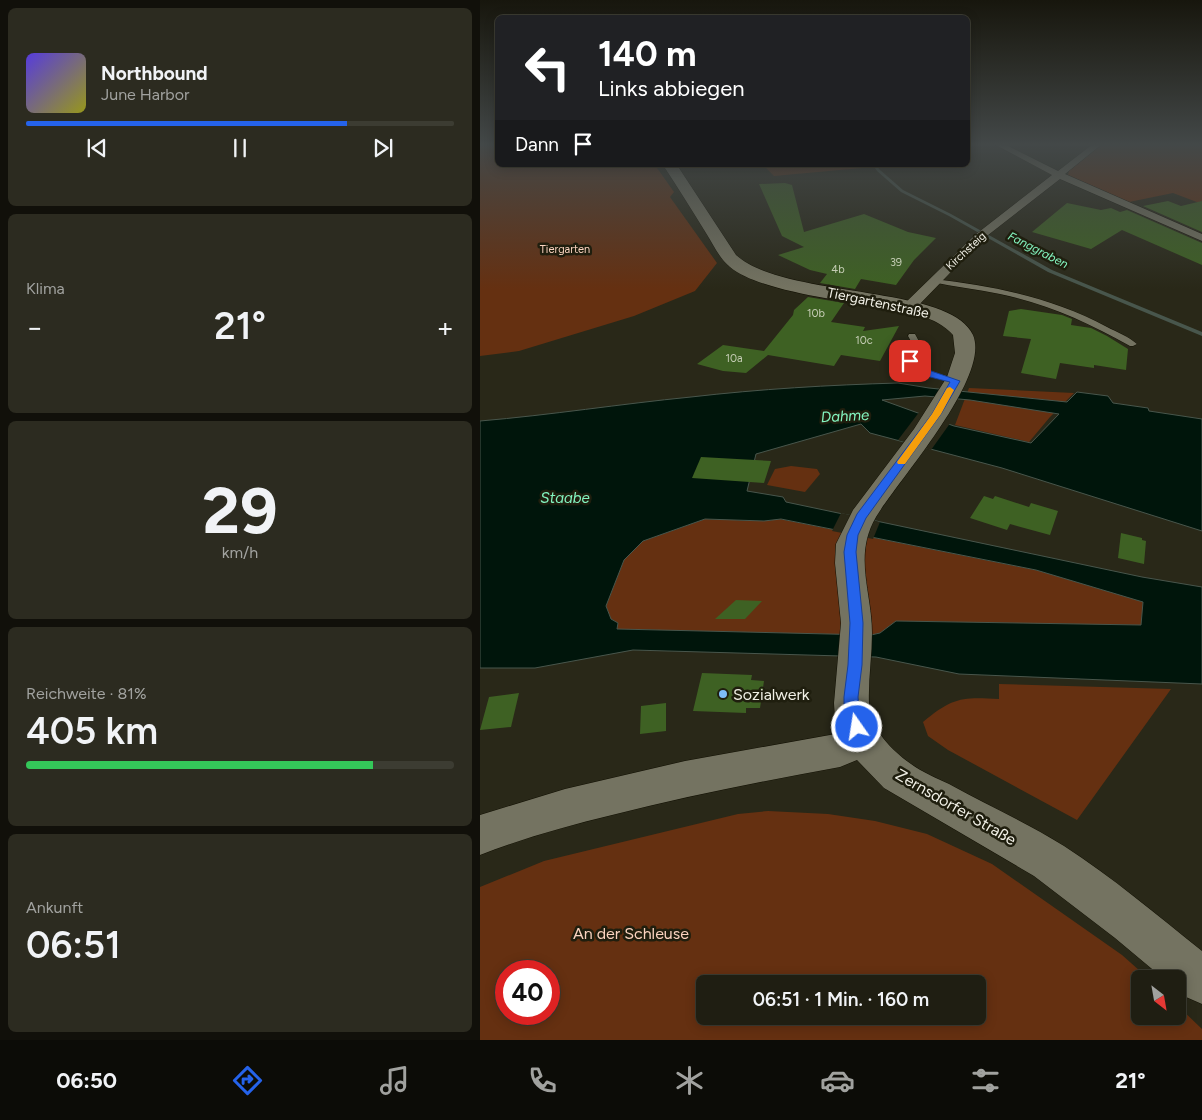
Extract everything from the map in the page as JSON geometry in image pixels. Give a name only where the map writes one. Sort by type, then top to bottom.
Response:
[{"type":"street","name":"Tiergartenstraße","points":[[688,193],[730,258],[743,269],[776,282],[909,307],[942,317],[955,325],[964,336],[966,350],[947,396],[915,445],[857,526],[850,552],[856,623],[851,709],[857,727],[865,740]]},
{"type":"street","name":"Kirchsteig","points":[[909,307],[983,234],[1034,193]]},
{"type":"street","points":[[1099,193],[1202,238]]},
{"type":"street","points":[[480,835],[497,828],[575,806],[685,779],[840,750],[865,740]]},
{"type":"street","name":"Zernsdorfer Straße","points":[[865,740],[878,760],[897,776],[1049,861],[1131,922],[1202,981]]},
{"type":"lane","points":[[934,281],[985,290],[1065,310],[1133,344]]},
{"type":"lane","points":[[912,336],[917,345],[909,366],[947,396]]},
{"type":"green space","name":"Tiergarten","points":[[480,193],[674,193],[670,197],[717,263],[695,291],[634,316],[519,351],[480,356]]},
{"type":"green space","points":[[1108,193],[1202,193],[1202,204],[1173,193],[1129,202]]},
{"type":"green space","points":[[969,388],[1074,393],[1029,442],[955,425]]},
{"type":"green space","points":[[791,466],[817,469],[820,474],[805,492],[767,485],[775,469]]},
{"type":"green space","points":[[705,519],[764,521],[780,519],[1036,570],[1143,601],[1141,626],[896,621],[880,633],[871,635],[616,629],[618,623],[611,619],[606,606],[624,560],[643,541]]},
{"type":"green space","points":[[999,684],[1171,689],[1077,820],[948,750],[928,736],[923,722],[933,714],[958,700],[976,698],[999,699]]},
{"type":"green space","name":"An der Schleuse","points":[[768,811],[828,814],[875,821],[927,834],[992,864],[1122,955],[1139,970],[1131,970],[1131,1025],[1186,1025],[1186,1014],[1202,1029],[1202,1040],[480,1040],[480,887],[544,861],[738,814]]},
{"type":"water","points":[[898,383],[929,388],[1067,402],[1077,392],[1108,396],[1113,403],[1148,408],[1149,411],[1202,419],[1202,531],[1002,468],[870,433],[861,424],[756,454],[747,491],[783,497],[786,502],[1142,577],[1202,587],[1202,684],[959,674],[876,657],[633,650],[535,668],[480,668],[480,421],[743,392]],"holes":[[[925,396],[970,400],[1059,414],[1031,443],[954,426],[882,400]],[[705,519],[764,521],[781,519],[1036,570],[1143,602],[1141,625],[896,621],[880,633],[871,635],[617,629],[618,623],[611,619],[606,606],[624,560],[643,541]]]},
{"type":"pier","points":[[920,411],[951,422],[931,450],[898,440]]},
{"type":"pier","points":[[841,513],[880,522],[873,539],[832,531]]},
{"type":"building","points":[[763,193],[794,193],[804,232],[864,214],[908,232],[936,238],[914,260],[896,285],[861,279],[855,289],[820,283],[827,274],[810,270],[778,255],[804,247],[782,236]]},
{"type":"building","points":[[1168,201],[1181,206],[1202,201],[1202,232],[1143,206]]},
{"type":"building","points":[[1067,203],[1101,210],[1111,208],[1120,212],[1127,210],[1202,243],[1202,265],[1122,230],[1091,249],[1032,232]]},
{"type":"building","points":[[808,297],[844,303],[831,322],[865,327],[863,331],[899,326],[880,361],[841,355],[834,366],[768,355],[746,373],[723,371],[697,364],[723,345],[764,351],[793,315],[794,310]]},
{"type":"building","points":[[1021,309],[1062,315],[1072,319],[1071,325],[1091,328],[1107,336],[1128,349],[1126,370],[1094,365],[1094,368],[1060,363],[1056,379],[1021,373],[1031,339],[1003,336],[1009,311]]},
{"type":"building","points":[[701,457],[771,461],[764,483],[692,478]]},
{"type":"building","points":[[984,496],[993,499],[995,496],[1029,507],[1031,503],[1058,511],[1050,535],[1010,524],[1007,530],[970,518]]},
{"type":"building","points":[[1121,533],[1142,538],[1142,540],[1146,541],[1144,564],[1118,558]]},
{"type":"building","points":[[736,600],[762,601],[745,619],[715,619]]},
{"type":"building","name":"Sozialwerk","points":[[702,673],[752,675],[751,680],[764,681],[760,708],[746,708],[746,713],[693,711]]},
{"type":"building","points":[[519,693],[511,727],[480,730],[489,697]]},
{"type":"building","points":[[666,703],[666,731],[640,734],[641,706]]},
{"type":"waterway","name":"Fanggraben","points":[[905,193],[950,215],[1050,271],[1202,334]]},
{"type":"slow traffic","points":[[902,462],[936,414],[950,390]]},
{"type":"place","name":"Sozialwerk","points":[[723,694]]},
{"type":"route","points":[[857,727],[851,709],[855,665],[856,609],[851,573],[850,543],[861,517],[915,445],[955,381],[917,371],[909,366],[910,361]]},
{"type":"water label","name":"Dahme","points":[[845,416]]},
{"type":"water label","name":"Staabe","points":[[565,498]]}]
